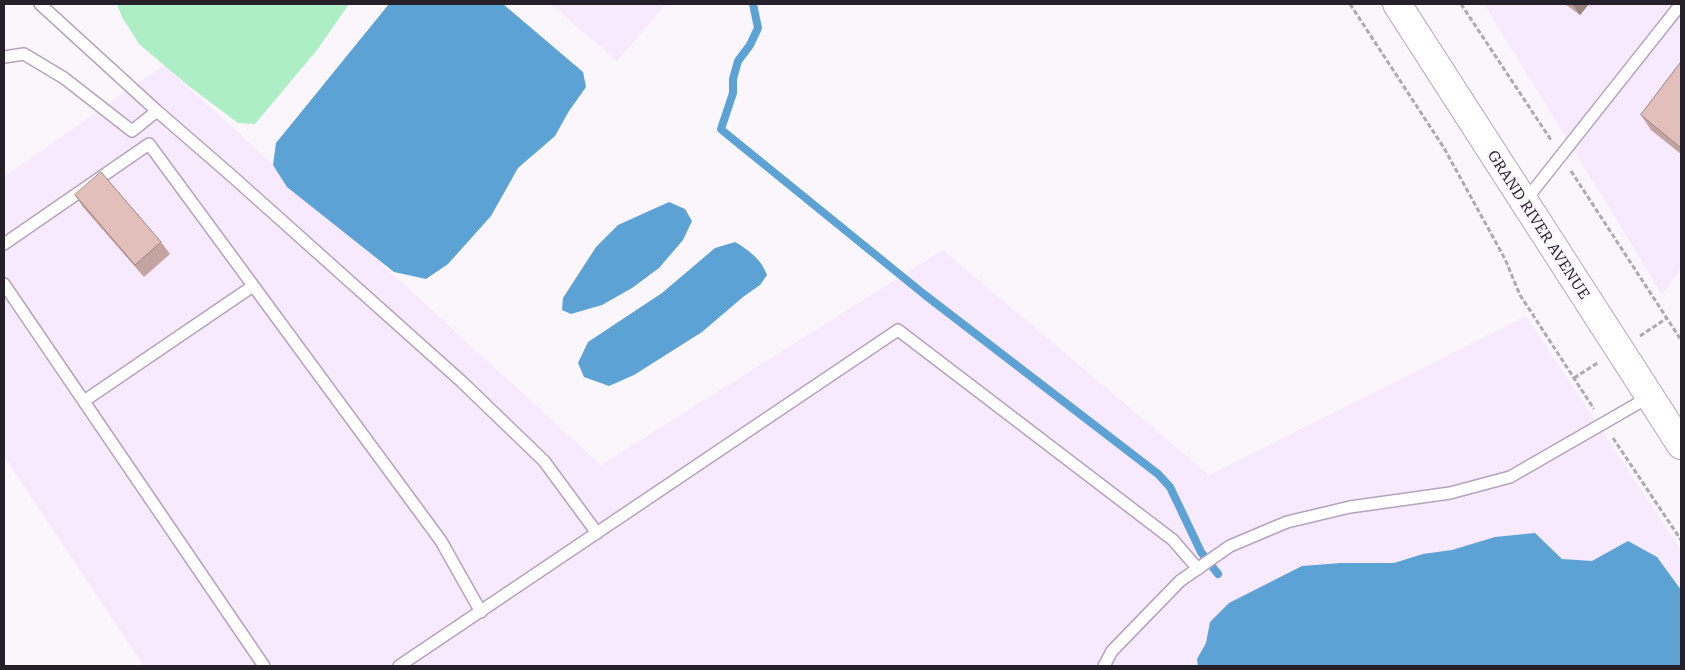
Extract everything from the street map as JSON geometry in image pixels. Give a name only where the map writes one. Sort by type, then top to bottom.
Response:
[{"type":"main road","name":"GRAND RIVER AVENUE","points":[[1397,4],[1681,445]]},
{"type":"lane","points":[[40,4],[157,111],[468,388],[544,462],[597,534]]},
{"type":"lane","points":[[1524,202],[1681,4]]},
{"type":"lane","points":[[4,57],[24,54],[64,78],[132,132],[157,111]]},
{"type":"lane","points":[[4,244],[149,144],[441,541],[481,612]]},
{"type":"lane","points":[[4,284],[264,666]]},
{"type":"lane","points":[[84,401],[254,286]]},
{"type":"lane","points":[[399,666],[898,330],[1173,540],[1198,569]]},
{"type":"lane","points":[[1104,666],[1112,650],[1180,581],[1230,546],[1287,522],[1350,506],[1450,493],[1510,477],[1649,397]]},
{"type":"path","points":[[1350,4],[1444,148],[1505,259],[1520,295],[1681,540]]},
{"type":"shaded area","points":[[551,4],[666,4],[617,61]]},
{"type":"shaded area","points":[[1484,4],[1681,4],[1681,269],[1662,294]]},
{"type":"shaded area","points":[[164,65],[601,465],[943,250],[1209,475],[1526,316],[1681,550],[1681,666],[144,666],[4,456],[4,177]]},
{"type":"green space","points":[[117,4],[349,4],[317,50],[255,124],[238,123],[190,87],[139,44],[122,17]]},
{"type":"water","points":[[389,4],[503,4],[583,72],[586,87],[569,111],[555,136],[518,168],[491,216],[448,264],[426,279],[394,272],[287,187],[273,165],[276,143]]},
{"type":"water","points":[[669,202],[685,209],[692,221],[683,240],[659,268],[632,288],[602,305],[571,314],[562,310],[563,298],[596,247],[618,225]]},
{"type":"water","points":[[735,242],[754,256],[765,269],[767,275],[760,285],[702,332],[634,375],[609,386],[584,377],[578,363],[588,342],[662,293],[715,248]]},
{"type":"water","points":[[1535,533],[1562,559],[1592,561],[1628,541],[1657,557],[1681,590],[1681,666],[1198,666],[1197,659],[1206,643],[1210,622],[1229,603],[1302,566],[1341,563],[1394,563],[1423,554],[1452,550],[1495,537]]},
{"type":"building","points":[[1681,62],[1681,148],[1641,115]]},
{"type":"building","points":[[101,172],[161,242],[135,265],[75,195]]},
{"type":"waterway","points":[[753,4],[758,28],[750,45],[738,61],[733,79],[733,93],[721,129],[925,295],[1158,474],[1170,487],[1201,552],[1218,574]]}]
